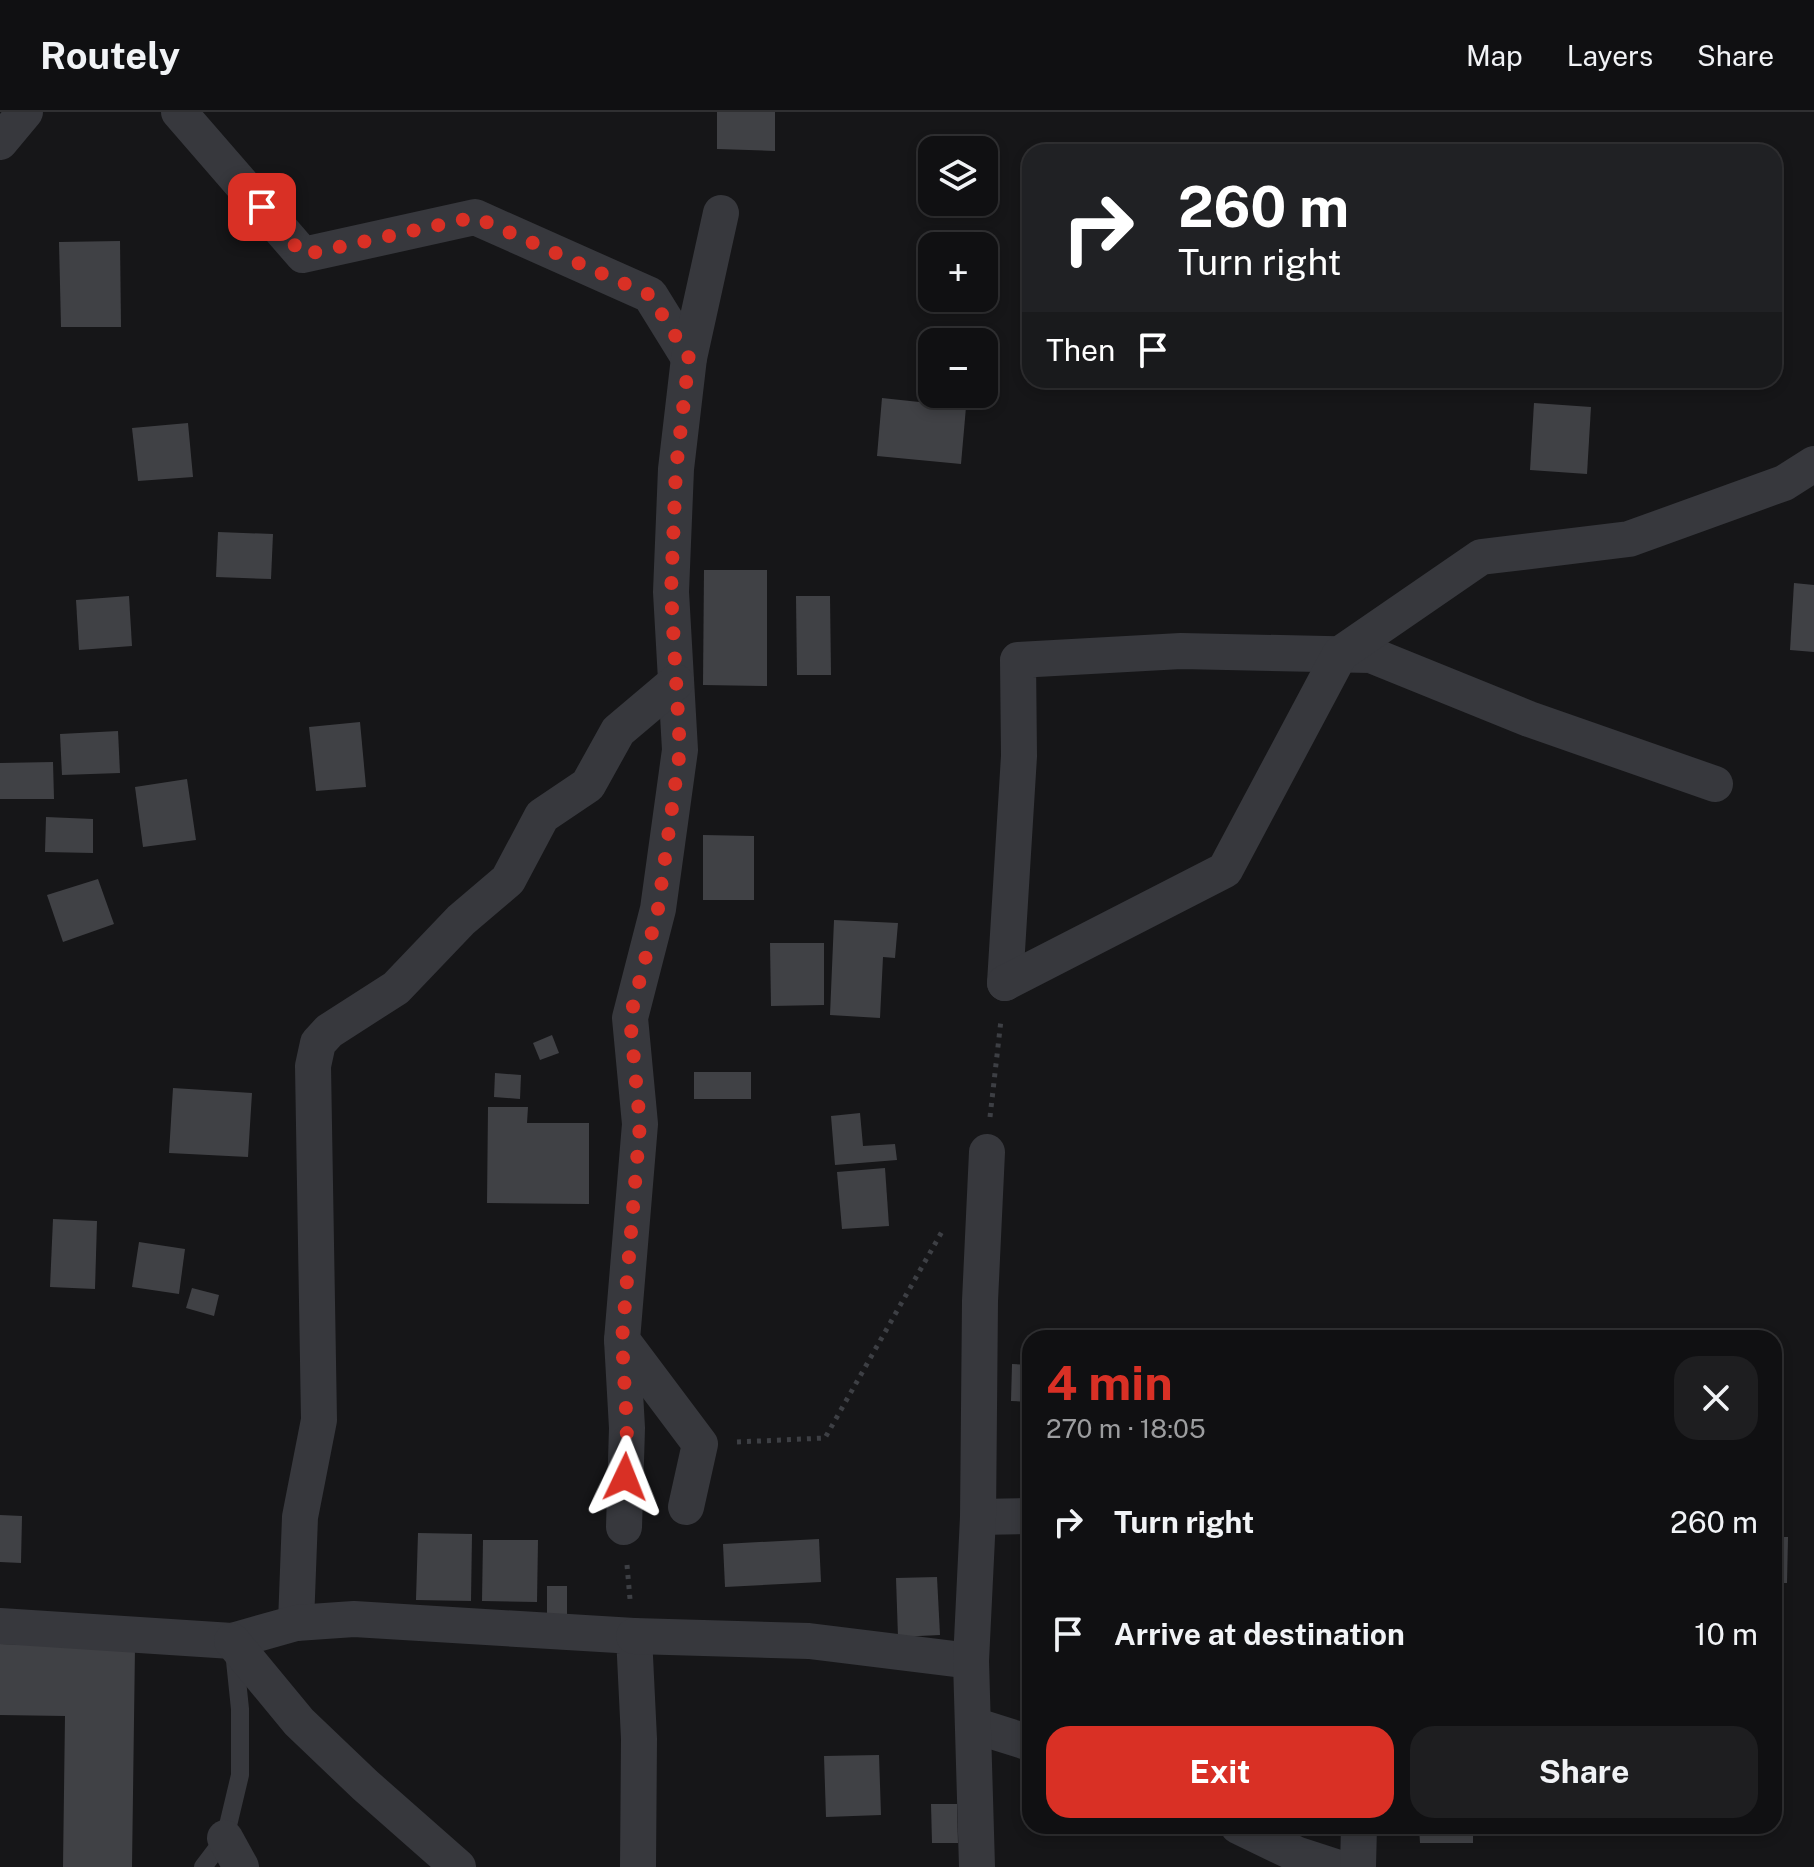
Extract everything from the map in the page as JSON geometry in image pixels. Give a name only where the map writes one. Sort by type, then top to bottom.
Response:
[{"type":"street","points":[[0,142],[25,112]]},
{"type":"street","points":[[179,112],[303,255],[475,217],[650,295],[689,358]]},
{"type":"street","points":[[624,1527],[627,1428],[622,1340],[640,1124],[630,1018],[658,909],[680,750],[671,592],[676,469],[689,358],[721,213]]},
{"type":"street","points":[[1005,983],[1225,870],[1340,654],[1481,557],[1629,539],[1784,483],[1814,464]]},
{"type":"street","points":[[1005,983],[1019,756],[1018,660],[1181,651],[1371,655],[1529,719],[1715,784]]},
{"type":"street","points":[[296,1623],[300,1517],[319,1420],[313,1066],[318,1043],[329,1031],[396,988],[461,920],[508,880],[542,816],[588,785],[618,731],[676,682]]},
{"type":"street","points":[[977,1867],[971,1661],[978,1517],[980,1301],[987,1152]]},
{"type":"street","points":[[622,1340],[700,1444],[686,1507]]},
{"type":"street","points":[[978,1517],[1022,1516]]},
{"type":"street","points":[[0,1626],[232,1641],[296,1623],[354,1619],[634,1636],[809,1641],[971,1661]]},
{"type":"street","points":[[634,1636],[639,1739],[638,1867]]},
{"type":"street","points":[[232,1641],[299,1722],[458,1867]]},
{"type":"street","points":[[973,1725],[1022,1740]]},
{"type":"street","points":[[1255,1834],[1296,1854],[1336,1867]]},
{"type":"street","points":[[1358,1867],[1359,1834]]},
{"type":"lane","points":[[203,1867],[233,1852],[240,1775],[240,1709],[232,1641]]},
{"type":"path","points":[[987,1152],[1005,983]]},
{"type":"path","points":[[700,1444],[825,1438],[948,1220]]},
{"type":"path","points":[[624,1527],[634,1636]]},
{"type":"building","points":[[717,112],[775,112],[775,151],[717,149]]},
{"type":"building","points":[[120,241],[121,327],[61,327],[59,242]]},
{"type":"building","points":[[882,398],[918,402],[918,408],[966,408],[961,464],[877,456]]},
{"type":"building","points":[[1534,403],[1591,407],[1587,474],[1530,470]]},
{"type":"building","points":[[188,423],[193,477],[138,481],[132,428]]},
{"type":"building","points":[[218,532],[273,534],[271,579],[216,577]]},
{"type":"building","points":[[704,570],[767,570],[767,686],[703,685]]},
{"type":"building","points":[[1794,583],[1814,585],[1814,652],[1790,650]]},
{"type":"building","points":[[129,596],[132,646],[79,650],[76,600]]},
{"type":"building","points":[[796,596],[830,596],[831,675],[797,675]]},
{"type":"building","points":[[360,722],[366,787],[316,791],[309,727]]},
{"type":"building","points":[[118,731],[120,773],[62,775],[60,734]]},
{"type":"building","points":[[53,762],[54,799],[0,799],[0,763]]},
{"type":"building","points":[[187,779],[196,840],[143,847],[135,787]]},
{"type":"building","points":[[46,817],[93,819],[93,853],[45,852]]},
{"type":"building","points":[[703,835],[754,836],[754,900],[703,900]]},
{"type":"building","points":[[98,879],[114,924],[63,942],[47,895]]},
{"type":"building","points":[[834,920],[898,923],[895,958],[883,957],[880,1018],[830,1015]]},
{"type":"building","points":[[770,943],[824,943],[824,1005],[771,1006]]},
{"type":"building","points":[[552,1035],[559,1053],[540,1060],[533,1043]]},
{"type":"building","points":[[694,1072],[751,1072],[751,1099],[694,1099]]},
{"type":"building","points":[[495,1073],[521,1075],[520,1099],[494,1097]]},
{"type":"building","points":[[173,1088],[252,1093],[248,1157],[169,1153]]},
{"type":"building","points":[[488,1107],[528,1107],[527,1123],[589,1123],[589,1204],[487,1203]]},
{"type":"building","points":[[860,1113],[863,1146],[895,1144],[897,1160],[835,1165],[831,1116]]},
{"type":"building","points":[[885,1168],[889,1226],[842,1229],[837,1172]]},
{"type":"building","points":[[53,1219],[97,1221],[95,1289],[50,1287]]},
{"type":"building","points":[[139,1242],[185,1249],[179,1294],[132,1287]]},
{"type":"building","points":[[192,1288],[219,1295],[214,1316],[186,1308]]},
{"type":"building","points":[[1012,1364],[1022,1365],[1022,1402],[1011,1401]]},
{"type":"building","points":[[0,1515],[22,1516],[21,1563],[0,1562]]},
{"type":"building","points":[[418,1533],[472,1534],[471,1601],[416,1600]]},
{"type":"building","points":[[1782,1537],[1788,1537],[1787,1583],[1782,1583]]},
{"type":"building","points":[[819,1539],[821,1582],[725,1587],[723,1544]]},
{"type":"building","points":[[483,1540],[538,1540],[537,1602],[482,1601]]},
{"type":"building","points":[[937,1577],[940,1635],[898,1637],[896,1578]]},
{"type":"building","points":[[547,1586],[567,1586],[567,1617],[547,1617]]},
{"type":"building","points":[[0,1644],[135,1647],[132,1867],[63,1867],[65,1716],[0,1715]]},
{"type":"building","points":[[879,1755],[881,1815],[826,1817],[824,1756]]},
{"type":"building","points":[[931,1804],[957,1804],[958,1843],[932,1843]]},
{"type":"building","points":[[1419,1834],[1473,1834],[1473,1843],[1420,1843]]},
{"type":"route","points":[[262,207],[303,255],[475,217],[650,295],[689,358],[676,469],[671,592],[680,750],[658,909],[630,1018],[640,1124],[622,1340],[627,1428],[625,1477]]}]
